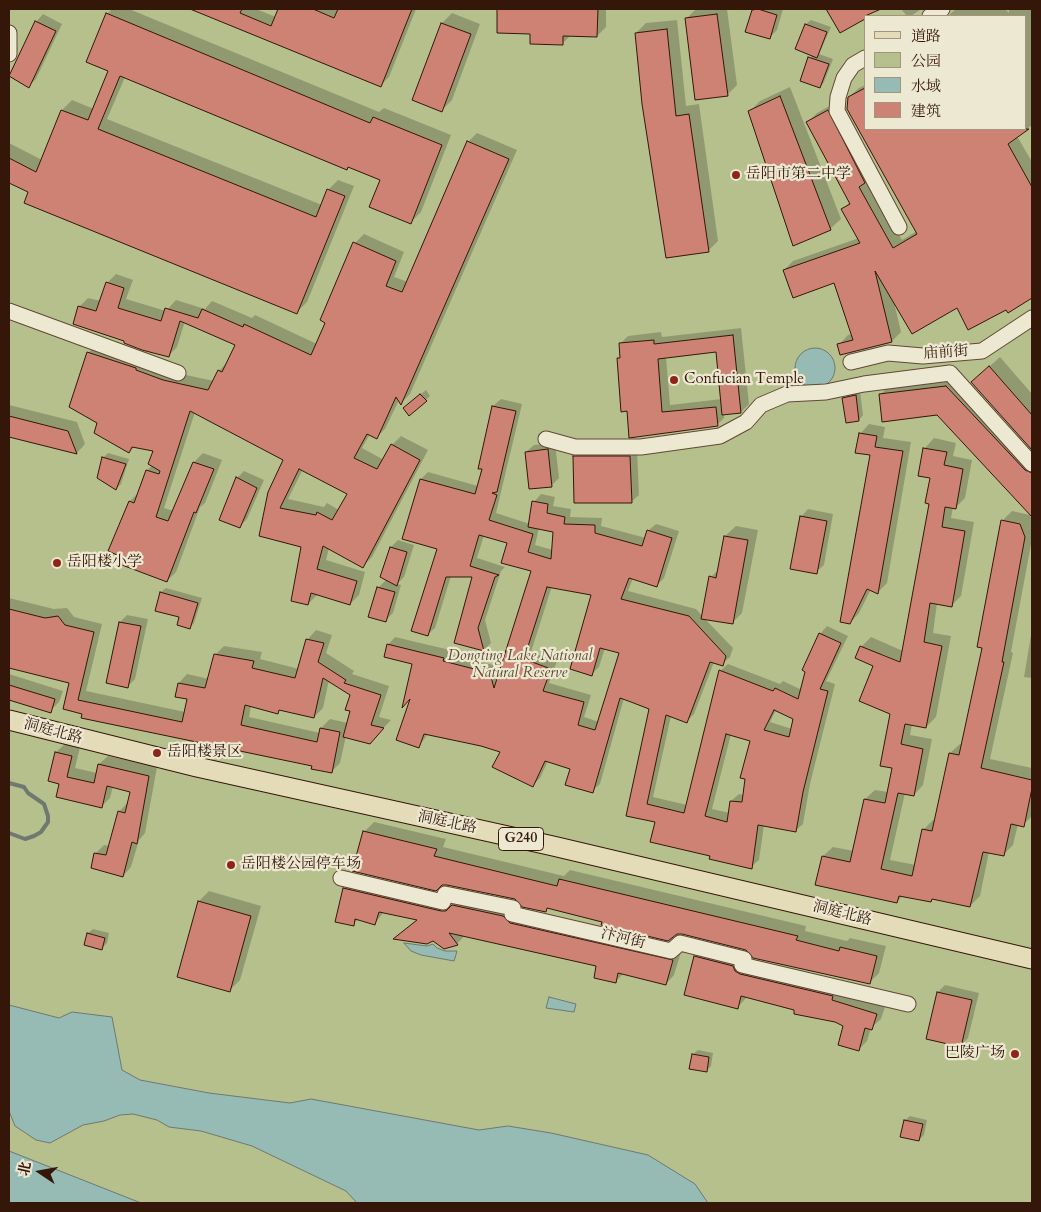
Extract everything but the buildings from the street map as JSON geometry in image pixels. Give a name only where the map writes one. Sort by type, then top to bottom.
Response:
[{"type":"main road","name":"洞庭北路","points":[[9,720],[197,767],[553,846],[1032,959]]},
{"type":"main road","name":"洞庭北路","points":[[9,730],[1032,967]]},
{"type":"street","points":[[9,33],[9,54]]},
{"type":"street","points":[[864,59],[853,65],[844,78],[838,97],[837,111],[899,227]]},
{"type":"street","points":[[9,311],[178,373]]},
{"type":"street","name":"庙前街","points":[[851,362],[888,353],[923,356],[982,351],[1032,318]]},
{"type":"street","points":[[546,439],[575,447],[642,447],[720,436],[746,422],[761,405],[787,394],[821,393],[864,384],[950,373],[1032,464]]},
{"type":"street","name":"汴河街","points":[[340,878],[443,902],[445,894],[513,908],[512,914],[671,951],[680,944],[744,959],[742,965],[908,1004]]},
{"type":"green space","name":"Dongting Lake National Natural Reserve","points":[[9,9],[1032,9],[1032,1203],[9,1203]]},
{"type":"water","points":[[815,348],[829,354],[835,368],[829,382],[815,388],[801,382],[795,368],[801,354]]},
{"type":"water","points":[[404,943],[427,946],[433,944],[445,951],[457,951],[454,961],[421,955],[411,951]]},
{"type":"water","points":[[549,997],[576,1004],[574,1012],[546,1008]]},
{"type":"water","points":[[9,1005],[59,1018],[72,1012],[112,1017],[122,1070],[140,1080],[209,1093],[290,1103],[311,1099],[479,1130],[508,1126],[551,1133],[648,1155],[695,1184],[708,1203],[357,1203],[346,1191],[252,1146],[201,1131],[169,1127],[157,1120],[133,1114],[120,1115],[104,1121],[83,1125],[50,1143],[36,1140],[15,1126],[9,1111]]},
{"type":"water","points":[[9,1151],[65,1173],[141,1203],[9,1203]]},
{"type":"waterway","points":[[9,783],[24,787],[28,793],[44,804],[48,816],[48,822],[41,832],[34,836],[25,839],[9,833]]},
{"type":"place","name":"岳阳市第二中学","points":[[736,175]]},
{"type":"place","name":"Confucian Temple","points":[[674,380]]},
{"type":"place","name":"岳阳楼小学","points":[[57,563]]},
{"type":"place","name":"岳阳楼景区","points":[[157,753]]},
{"type":"place","name":"岳阳楼公园停车场","points":[[231,865]]},
{"type":"place","name":"巴陵广场","points":[[1015,1054]]}]
